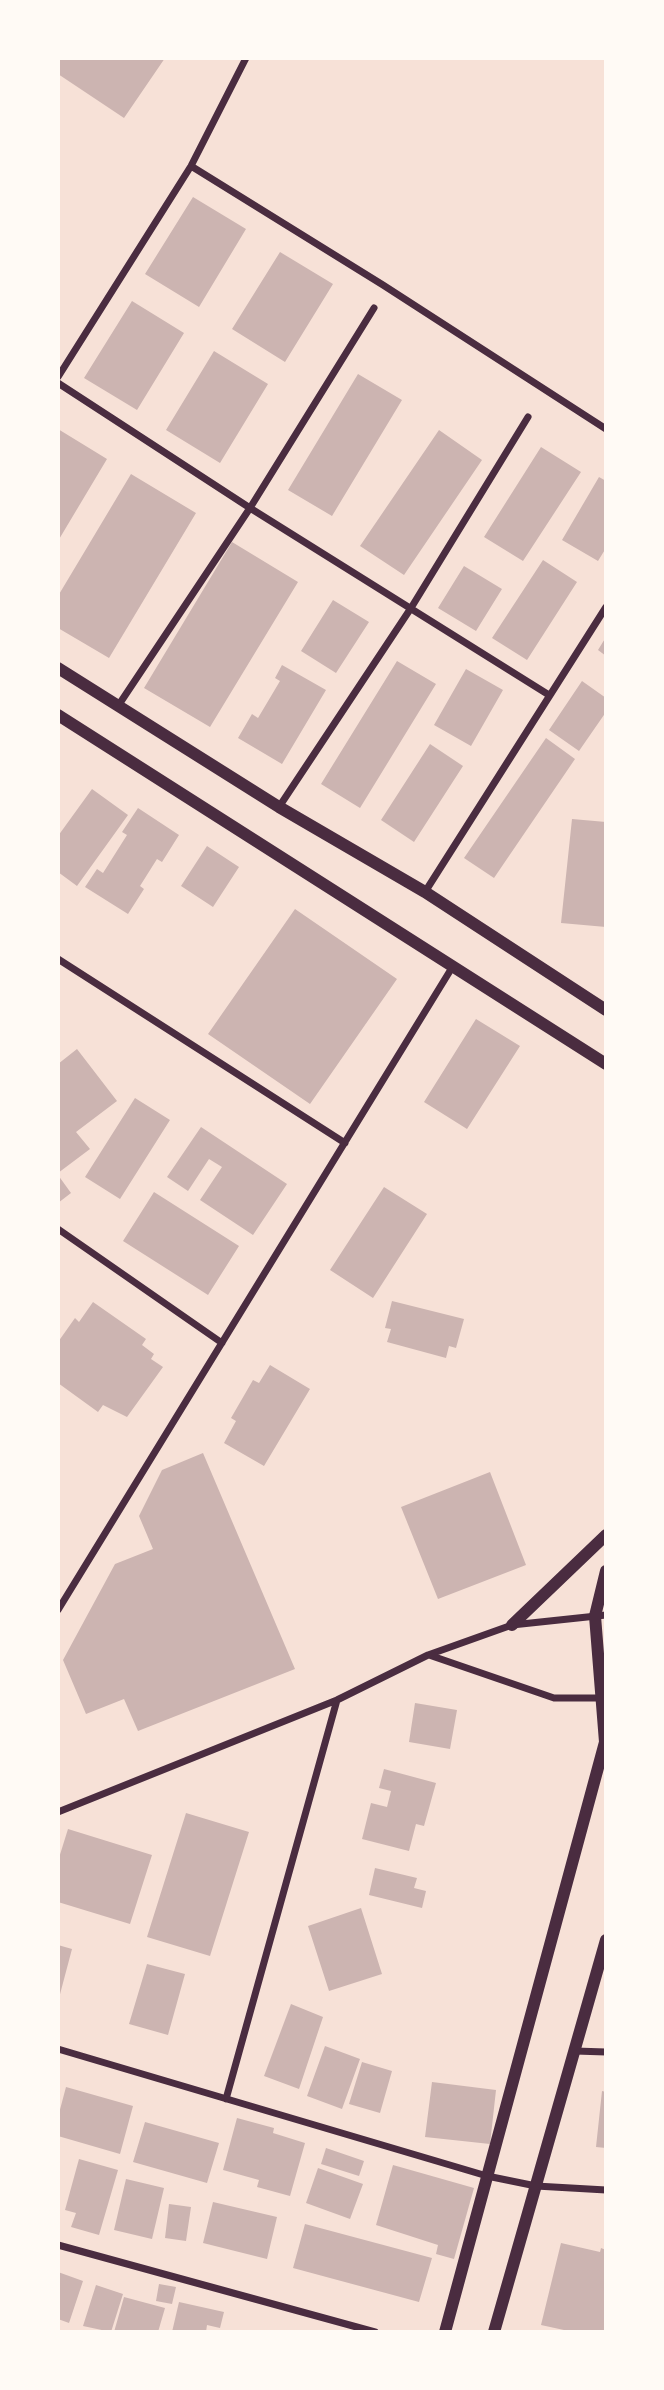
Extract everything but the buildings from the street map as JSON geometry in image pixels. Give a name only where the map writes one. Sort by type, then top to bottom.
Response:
[{"type":"street","points":[[58,377],[191,166],[246,58]]},
{"type":"street","points":[[191,166],[383,285],[606,429]]},
{"type":"street","points":[[118,706],[250,508],[374,308]]},
{"type":"street","points":[[58,383],[250,508],[549,695]]},
{"type":"street","points":[[279,807],[411,608],[528,417]]},
{"type":"street","points":[[425,892],[606,607]]},
{"type":"street","points":[[58,668],[279,807],[425,892],[606,1010]]},
{"type":"street","points":[[58,715],[606,1064]]},
{"type":"street","points":[[58,960],[345,1143]]},
{"type":"street","points":[[58,1610],[453,966]]},
{"type":"street","points":[[58,1229],[222,1343]]},
{"type":"street","points":[[512,1625],[606,1535]]},
{"type":"street","points":[[445,2332],[605,1742],[600,1616],[606,1571]]},
{"type":"street","points":[[58,1812],[337,1700],[428,1655],[512,1625],[600,1616]]},
{"type":"street","points":[[428,1655],[554,1698],[604,1698]]},
{"type":"street","points":[[226,2099],[337,1700]]},
{"type":"street","points":[[494,2332],[606,1940]]},
{"type":"street","points":[[58,2049],[487,2176],[536,2186],[606,2190]]},
{"type":"street","points":[[575,2051],[606,2052]]},
{"type":"street","points":[[58,2245],[375,2332]]}]
